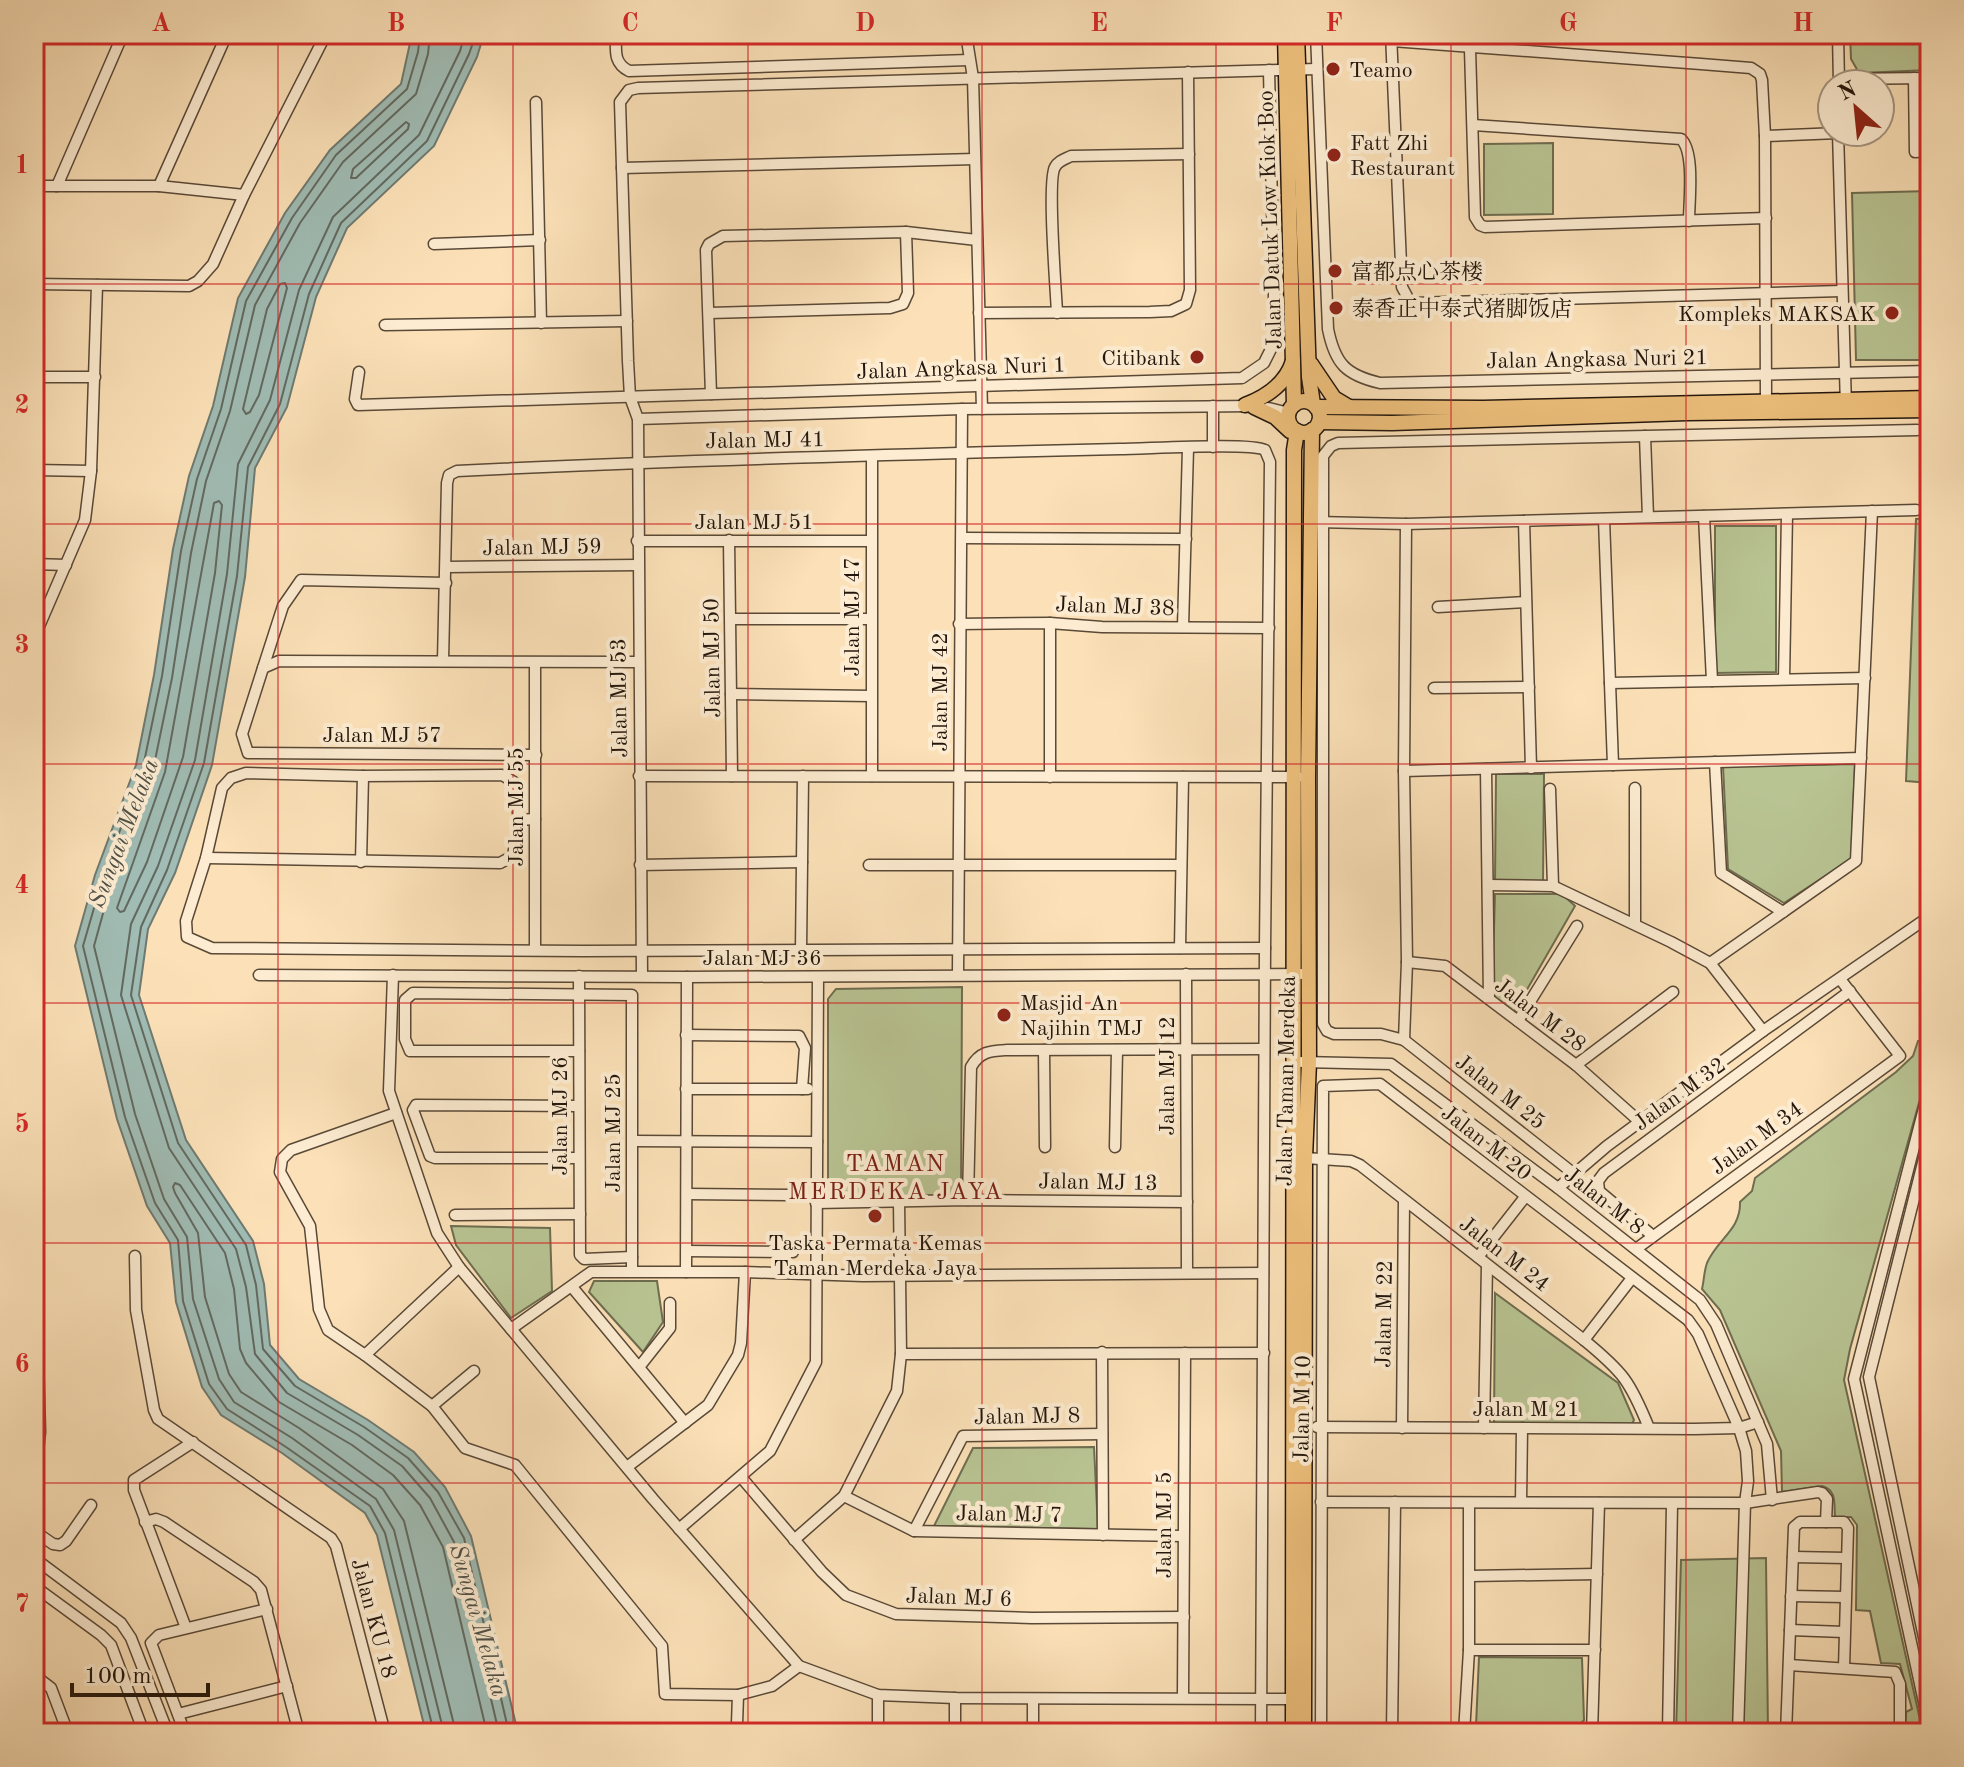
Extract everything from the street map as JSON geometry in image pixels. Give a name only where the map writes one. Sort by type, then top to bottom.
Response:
[{"type":"main road","name":"Jalan Datuk Low Kiok Boo","points":[[1285,34],[1293,70]]},
{"type":"main road","name":"Jalan Datuk Low Kiok Boo","points":[[1297,34],[1293,70],[1301,356],[1311,419]]},
{"type":"main road","name":"Jalan Datuk Low Kiok Boo","points":[[1291,409],[1301,356]]},
{"type":"main road","points":[[1294,450],[1291,433],[1285,424],[1250,406],[1276,388],[1301,356],[1334,398],[1353,416]]},
{"type":"main road","points":[[1310,450],[1316,437],[1328,426],[1353,416],[1650,415],[1930,398]]},
{"type":"main road","points":[[1311,419],[1305,402],[1291,409],[1289,424],[1353,416],[1766,400],[1930,410]]},
{"type":"main road","name":"Jalan Taman Merdeka","points":[[1298,1427],[1306,1350],[1305,1158],[1309,1062],[1294,450],[1311,419]]},
{"type":"main road","name":"Jalan Taman Merdeka","points":[[1293,1733],[1298,1698],[1298,1427],[1292,974],[1316,522],[1310,450],[1311,419]]},
{"type":"main road","name":"Jalan Taman Merdeka","points":[[1298,1698],[1304,1733]]},
{"type":"street","points":[[57,186],[123,34]]},
{"type":"street","points":[[159,186],[227,34]]},
{"type":"street","points":[[34,284],[189,286],[198,281],[213,264],[244,195],[326,34]]},
{"type":"street","points":[[616,34],[617,60],[629,71],[969,60]]},
{"type":"street","points":[[966,34],[973,78],[982,409]]},
{"type":"street","points":[[973,78],[1317,69],[1316,34]]},
{"type":"street","points":[[1838,34],[1839,68]]},
{"type":"street","points":[[1766,400],[1765,375],[1766,293],[1766,218],[1765,136],[1760,74],[1751,68],[1470,49],[1392,38],[1402,287],[1414,303],[1766,293],[1841,291]]},
{"type":"street","points":[[1470,49],[1475,217],[1480,225],[1766,218]]},
{"type":"street","name":"Jalan Angkasa Nuri 21","points":[[1317,69],[1328,329],[1336,356],[1353,374],[1380,383],[1930,371]]},
{"type":"street","name":"Jalan Angkasa Nuri 1","points":[[359,372],[355,399],[358,405],[1242,378],[1264,363],[1272,353],[1276,329],[1269,70]]},
{"type":"street","points":[[979,313],[1171,311],[1186,304],[1190,290],[1188,72]]},
{"type":"street","name":"Jalan MJ 53","points":[[642,976],[638,419],[630,397],[620,102],[629,90],[638,88],[973,78]]},
{"type":"street","points":[[1914,78],[1915,152],[1930,151]]},
{"type":"street","points":[[1896,79],[1930,78]]},
{"type":"street","points":[[536,102],[541,323]]},
{"type":"street","points":[[1473,125],[1681,139],[1686,143],[1689,155],[1689,221]]},
{"type":"street","points":[[1765,136],[1816,133]]},
{"type":"street","points":[[1838,148],[1846,405]]},
{"type":"street","points":[[1057,313],[1052,197],[1054,167],[1071,156],[1189,154]]},
{"type":"street","points":[[622,168],[975,159]]},
{"type":"street","points":[[34,186],[159,186],[244,195]]},
{"type":"street","points":[[711,394],[706,250],[715,239],[723,236],[906,232],[977,240]]},
{"type":"street","points":[[709,313],[890,308],[903,304],[908,293],[906,232]]},
{"type":"street","points":[[434,244],[540,240]]},
{"type":"street","points":[[34,638],[85,520],[91,471],[97,285]]},
{"type":"street","points":[[385,325],[627,321]]},
{"type":"street","points":[[34,377],[95,377]]},
{"type":"street","points":[[1213,406],[1213,447]]},
{"type":"street","points":[[638,419],[962,409],[1250,406],[1291,409]]},
{"type":"street","name":"Jalan MJ 42","points":[[958,975],[962,409]]},
{"type":"street","points":[[1648,517],[1647,436],[1650,415]]},
{"type":"street","points":[[1406,524],[1404,771],[1407,962],[1404,1040],[1381,1034],[1334,1034],[1323,1024],[1324,670],[1316,522],[1323,456],[1331,446],[1338,443],[1917,430]]},
{"type":"street","name":"Jalan MJ 41","points":[[443,661],[447,483],[452,473],[638,462],[1259,447],[1268,454],[1270,462],[1269,628]]},
{"type":"street","points":[[1183,627],[1188,448]]},
{"type":"street","name":"Jalan MJ 47","points":[[872,457],[872,776]]},
{"type":"street","points":[[34,470],[91,471]]},
{"type":"street","points":[[1316,522],[1406,524],[1916,510]]},
{"type":"street","points":[[1710,963],[1856,861],[1872,511]]},
{"type":"street","points":[[1784,679],[1787,514]]},
{"type":"street","points":[[1704,516],[1712,681]]},
{"type":"street","points":[[1604,519],[1613,765]]},
{"type":"street","points":[[1524,521],[1531,768]]},
{"type":"street","points":[[962,538],[1186,539]]},
{"type":"street","name":"Jalan MJ 50","points":[[729,540],[732,776]]},
{"type":"street","name":"Jalan MJ 51","points":[[637,541],[871,541]]},
{"type":"street","points":[[34,564],[66,565]]},
{"type":"street","name":"Jalan MJ 59","points":[[447,567],[638,565]]},
{"type":"street","points":[[263,668],[283,606],[301,580],[446,583]]},
{"type":"street","points":[[1438,607],[1526,602]]},
{"type":"street","points":[[731,619],[871,619]]},
{"type":"street","points":[[1050,623],[1050,777]]},
{"type":"street","name":"Jalan MJ 38","points":[[959,624],[1269,628]]},
{"type":"street","points":[[1261,1733],[1269,628]]},
{"type":"street","points":[[263,668],[279,661],[638,662]]},
{"type":"street","name":"Jalan MJ 55","points":[[535,663],[535,950]]},
{"type":"street","name":"Jalan MJ 57","points":[[263,668],[242,734],[248,753],[536,755]]},
{"type":"street","points":[[1610,683],[1865,678]]},
{"type":"street","points":[[1434,688],[1529,687]]},
{"type":"street","points":[[731,694],[871,696]]},
{"type":"street","points":[[1404,771],[1861,758]]},
{"type":"street","points":[[1715,762],[1721,873],[1783,912]]},
{"type":"street","points":[[1486,769],[1489,999]]},
{"type":"street","points":[[206,858],[500,863],[513,856],[519,820],[514,782],[502,775],[246,773],[231,778],[222,788],[206,858],[186,921],[187,937],[212,948],[1265,948]]},
{"type":"street","points":[[361,862],[363,776]]},
{"type":"street","points":[[639,776],[1301,777]]},
{"type":"street","points":[[801,950],[803,776]]},
{"type":"street","points":[[1180,948],[1183,777]]},
{"type":"street","points":[[1635,788],[1635,924]]},
{"type":"street","points":[[1550,789],[1553,886]]},
{"type":"street","points":[[519,820],[535,819]]},
{"type":"street","points":[[640,865],[802,862]]},
{"type":"street","points":[[869,865],[1181,865]]},
{"type":"street","points":[[1488,885],[1553,886],[1710,963],[1763,1031]]},
{"type":"street","points":[[1558,1188],[1573,1173],[1763,1031],[1930,916]]},
{"type":"street","points":[[1518,1021],[1577,926]]},
{"type":"street","name":"Jalan M 28","points":[[1407,962],[1445,966],[1576,1065],[1640,1122]]},
{"type":"street","name":"Jalan MJ 12","points":[[1186,974],[1187,1273]]},
{"type":"street","name":"Jalan MJ 36","points":[[259,975],[818,977],[1308,974]]},
{"type":"street","points":[[393,975],[389,1091],[437,1233],[459,1267],[679,1529],[799,1666],[878,1695],[1033,1699],[1298,1698]]},
{"type":"street","name":"Jalan MJ 26","points":[[579,976],[580,1255],[584,1259],[632,1257]]},
{"type":"street","points":[[686,1272],[687,977]]},
{"type":"street","points":[[679,1529],[770,1451],[816,1362],[818,977]]},
{"type":"street","points":[[1840,979],[1850,991]]},
{"type":"street","name":"Jalan M 34","points":[[1636,1249],[1900,1056],[1850,991]]},
{"type":"street","name":"Jalan M 32","points":[[1653,1236],[1599,1191],[1598,1181],[1604,1173],[1850,991]]},
{"type":"street","points":[[1576,1065],[1673,992]]},
{"type":"street","points":[[579,996],[413,993],[405,1000],[405,1039],[410,1051],[579,1051]]},
{"type":"street","name":"Jalan MJ 25","points":[[579,996],[632,995],[632,1271]]},
{"type":"street","points":[[686,1035],[799,1036],[805,1048],[802,1089]]},
{"type":"street","name":"Jalan M 25","points":[[1404,1040],[1573,1173]]},
{"type":"street","points":[[968,1200],[971,1067],[981,1054],[989,1051],[1044,1050],[1264,1049]]},
{"type":"street","points":[[1044,1050],[1045,1147]]},
{"type":"street","points":[[1115,1147],[1117,1050]]},
{"type":"street","name":"Jalan M 8","points":[[1292,1062],[1391,1064],[1558,1188],[1700,1300],[1709,1311],[1758,1422],[1770,1458],[1772,1500]]},
{"type":"street","name":"Jalan M 20","points":[[1323,1086],[1380,1084],[1693,1326],[1739,1428],[1748,1466],[1738,1733]]},
{"type":"street","points":[[1930,1085],[1854,1379],[1930,1730]]},
{"type":"street","name":"Jalan M 10","points":[[1321,1733],[1323,1086]]},
{"type":"street","points":[[686,1089],[817,1089]]},
{"type":"street","points":[[578,1106],[416,1105],[413,1110],[430,1156],[435,1158],[579,1158]]},
{"type":"street","points":[[396,1113],[291,1150],[282,1159],[280,1172],[310,1226],[322,1320],[328,1330],[432,1406],[465,1448],[515,1465],[662,1646],[665,1694],[738,1695],[772,1686],[799,1666]]},
{"type":"street","points":[[1930,1135],[1869,1377],[1930,1666]]},
{"type":"street","points":[[633,1141],[817,1142]]},
{"type":"street","points":[[1305,1158],[1322,1159]]},
{"type":"street","name":"Jalan M 24","points":[[1322,1159],[1351,1161],[1584,1340],[1629,1382],[1649,1428]]},
{"type":"street","points":[[687,1194],[790,1195]]},
{"type":"street","points":[[1484,1428],[1483,1261],[1525,1197]]},
{"type":"street","name":"Jalan MJ 13","points":[[816,1203],[968,1200],[1187,1202]]},
{"type":"street","name":"Jalan M 22","points":[[1402,1428],[1404,1200]]},
{"type":"street","points":[[794,1540],[844,1496],[897,1391],[901,1354],[899,1202]]},
{"type":"street","points":[[455,1215],[580,1214]]},
{"type":"street","points":[[34,1220],[37,1444],[34,1463]]},
{"type":"street","points":[[687,1251],[793,1252]]},
{"type":"street","name":"Jalan KU 18","points":[[135,1256],[136,1310],[158,1419],[331,1538],[336,1546],[385,1733]]},
{"type":"street","points":[[365,1355],[459,1267]]},
{"type":"street","points":[[511,1329],[591,1272],[745,1272],[816,1276],[1263,1273]]},
{"type":"street","points":[[627,1467],[708,1405],[738,1355],[745,1272]]},
{"type":"street","points":[[1584,1340],[1632,1278]]},
{"type":"street","points":[[572,1287],[685,1423]]},
{"type":"street","points":[[640,1366],[670,1328],[670,1303]]},
{"type":"street","points":[[1102,1352],[1103,1535]]},
{"type":"street","name":"Jalan MJ 5","points":[[1183,1697],[1185,1353]]},
{"type":"street","points":[[901,1354],[1264,1353]]},
{"type":"street","points":[[432,1406],[474,1371]]},
{"type":"street","name":"Jalan M 21","points":[[1298,1427],[1739,1428],[1758,1422]]},
{"type":"street","points":[[1521,1502],[1522,1428]]},
{"type":"street","name":"Jalan MJ 8","points":[[914,1531],[963,1436],[1102,1434]]},
{"type":"street","points":[[186,1628],[145,1522],[134,1490],[134,1480],[193,1442]]},
{"type":"street","name":"Jalan MJ 6","points":[[741,1477],[846,1595],[896,1614],[1032,1618],[1184,1617]]},
{"type":"street","points":[[1321,1502],[1745,1503],[1822,1493],[1827,1499],[1826,1522]]},
{"type":"street","name":"Jalan MJ 7","points":[[844,1496],[914,1531],[1182,1536]]},
{"type":"street","points":[[1392,1733],[1395,1502]]},
{"type":"street","points":[[1464,1733],[1469,1650],[1469,1503]]},
{"type":"street","points":[[1592,1733],[1599,1503]]},
{"type":"street","points":[[1668,1733],[1672,1504]]},
{"type":"street","points":[[34,1531],[53,1544],[60,1545],[91,1505]]},
{"type":"street","points":[[145,1522],[156,1519],[164,1522],[254,1582],[261,1590],[299,1733]]},
{"type":"street","points":[[1786,1733],[1796,1524],[1846,1524],[1844,1668]]},
{"type":"street","points":[[1793,1557],[1846,1558]]},
{"type":"street","points":[[34,1558],[121,1623],[131,1638],[168,1733]]},
{"type":"street","points":[[1470,1576],[1597,1574]]},
{"type":"street","points":[[34,1586],[111,1645],[144,1733]]},
{"type":"street","points":[[1791,1596],[1845,1597]]},
{"type":"street","points":[[185,1733],[151,1643],[159,1635],[267,1609]]},
{"type":"street","points":[[1790,1630],[1844,1632]]},
{"type":"street","points":[[1469,1650],[1595,1650]]},
{"type":"street","points":[[1789,1665],[1895,1672],[1900,1684],[1900,1733]]},
{"type":"street","points":[[34,1675],[51,1688],[68,1733]]},
{"type":"street","points":[[178,1714],[287,1686]]},
{"type":"street","points":[[737,1724],[738,1695]]},
{"type":"street","points":[[878,1695],[878,1733]]},
{"type":"street","points":[[955,1698],[955,1733]]},
{"type":"street","points":[[1033,1699],[1033,1733]]},
{"type":"green space","points":[[1850,34],[1930,34],[1930,70],[1856,68],[1851,59]]},
{"type":"green space","points":[[1553,143],[1553,214],[1484,215],[1484,144]]},
{"type":"green space","name":"Kompleks MAKSAK","points":[[1930,191],[1930,360],[1856,360],[1852,193]]},
{"type":"green space","points":[[1930,518],[1930,783],[1906,781],[1916,519]]},
{"type":"green space","points":[[1715,526],[1776,526],[1776,672],[1715,673]]},
{"type":"green space","points":[[1855,764],[1851,859],[1784,903],[1728,869],[1723,766]]},
{"type":"green space","points":[[1496,774],[1544,774],[1543,884],[1495,884]]},
{"type":"green space","points":[[1495,894],[1562,894],[1575,906],[1513,1014],[1492,998]]},
{"type":"green space","points":[[962,987],[961,1199],[828,1197],[828,999],[836,989]]},
{"type":"green space","points":[[1918,1041],[1930,1042],[1929,1067],[1844,1380],[1923,1733],[1905,1733],[1906,1712],[1912,1709],[1900,1664],[1881,1663],[1870,1611],[1856,1610],[1857,1525],[1851,1517],[1835,1517],[1834,1498],[1827,1488],[1822,1486],[1782,1492],[1781,1451],[1720,1310],[1702,1289],[1707,1263],[1737,1220],[1740,1202],[1752,1191],[1755,1178],[1896,1072],[1913,1056]]},
{"type":"green space","points":[[451,1226],[550,1228],[552,1291],[511,1318],[456,1245]]},
{"type":"green space","points":[[594,1281],[657,1281],[663,1322],[643,1352],[589,1292]]},
{"type":"green space","points":[[1495,1293],[1618,1383],[1634,1420],[1631,1426],[1494,1425]]},
{"type":"green space","points":[[1094,1447],[1098,1529],[934,1526],[973,1448]]},
{"type":"green space","points":[[1766,1558],[1768,1733],[1676,1733],[1681,1560]]},
{"type":"green space","points":[[1479,1657],[1582,1658],[1584,1720],[1573,1732],[1476,1726]]},
{"type":"water","name":"Sungai Melaka","points":[[412,34],[484,34],[477,57],[434,146],[347,228],[316,297],[287,407],[255,468],[245,577],[212,765],[175,873],[148,929],[139,995],[186,1140],[253,1241],[264,1284],[270,1345],[299,1379],[414,1452],[445,1487],[471,1536],[518,1733],[426,1733],[377,1535],[365,1513],[282,1453],[221,1415],[202,1387],[176,1302],[170,1243],[147,1206],[117,1119],[75,946],[95,875],[136,765],[154,675],[173,549],[189,476],[213,406],[238,298],[285,213],[330,150],[401,84]]},
{"type":"place","name":"Teamo","points":[[1333,69]]},
{"type":"place","name":"Fatt Zhi Restaurant","points":[[1334,155]]},
{"type":"place","name":"富都点心茶楼","points":[[1335,271]]},
{"type":"place","name":"泰香正中泰式猪脚饭店","points":[[1336,308]]},
{"type":"place","name":"Kompleks MAKSAK","points":[[1892,313]]},
{"type":"place","name":"Citibank","points":[[1197,357]]},
{"type":"place","name":"Masjid An Najihin TMJ","points":[[1004,1015]]},
{"type":"place","name":"Taska Permata Kemas Taman Merdeka Jaya","points":[[875,1216]]},
{"type":"district","name":"TAMAN MERDEKA JAYA","points":[[896,1177]]}]
